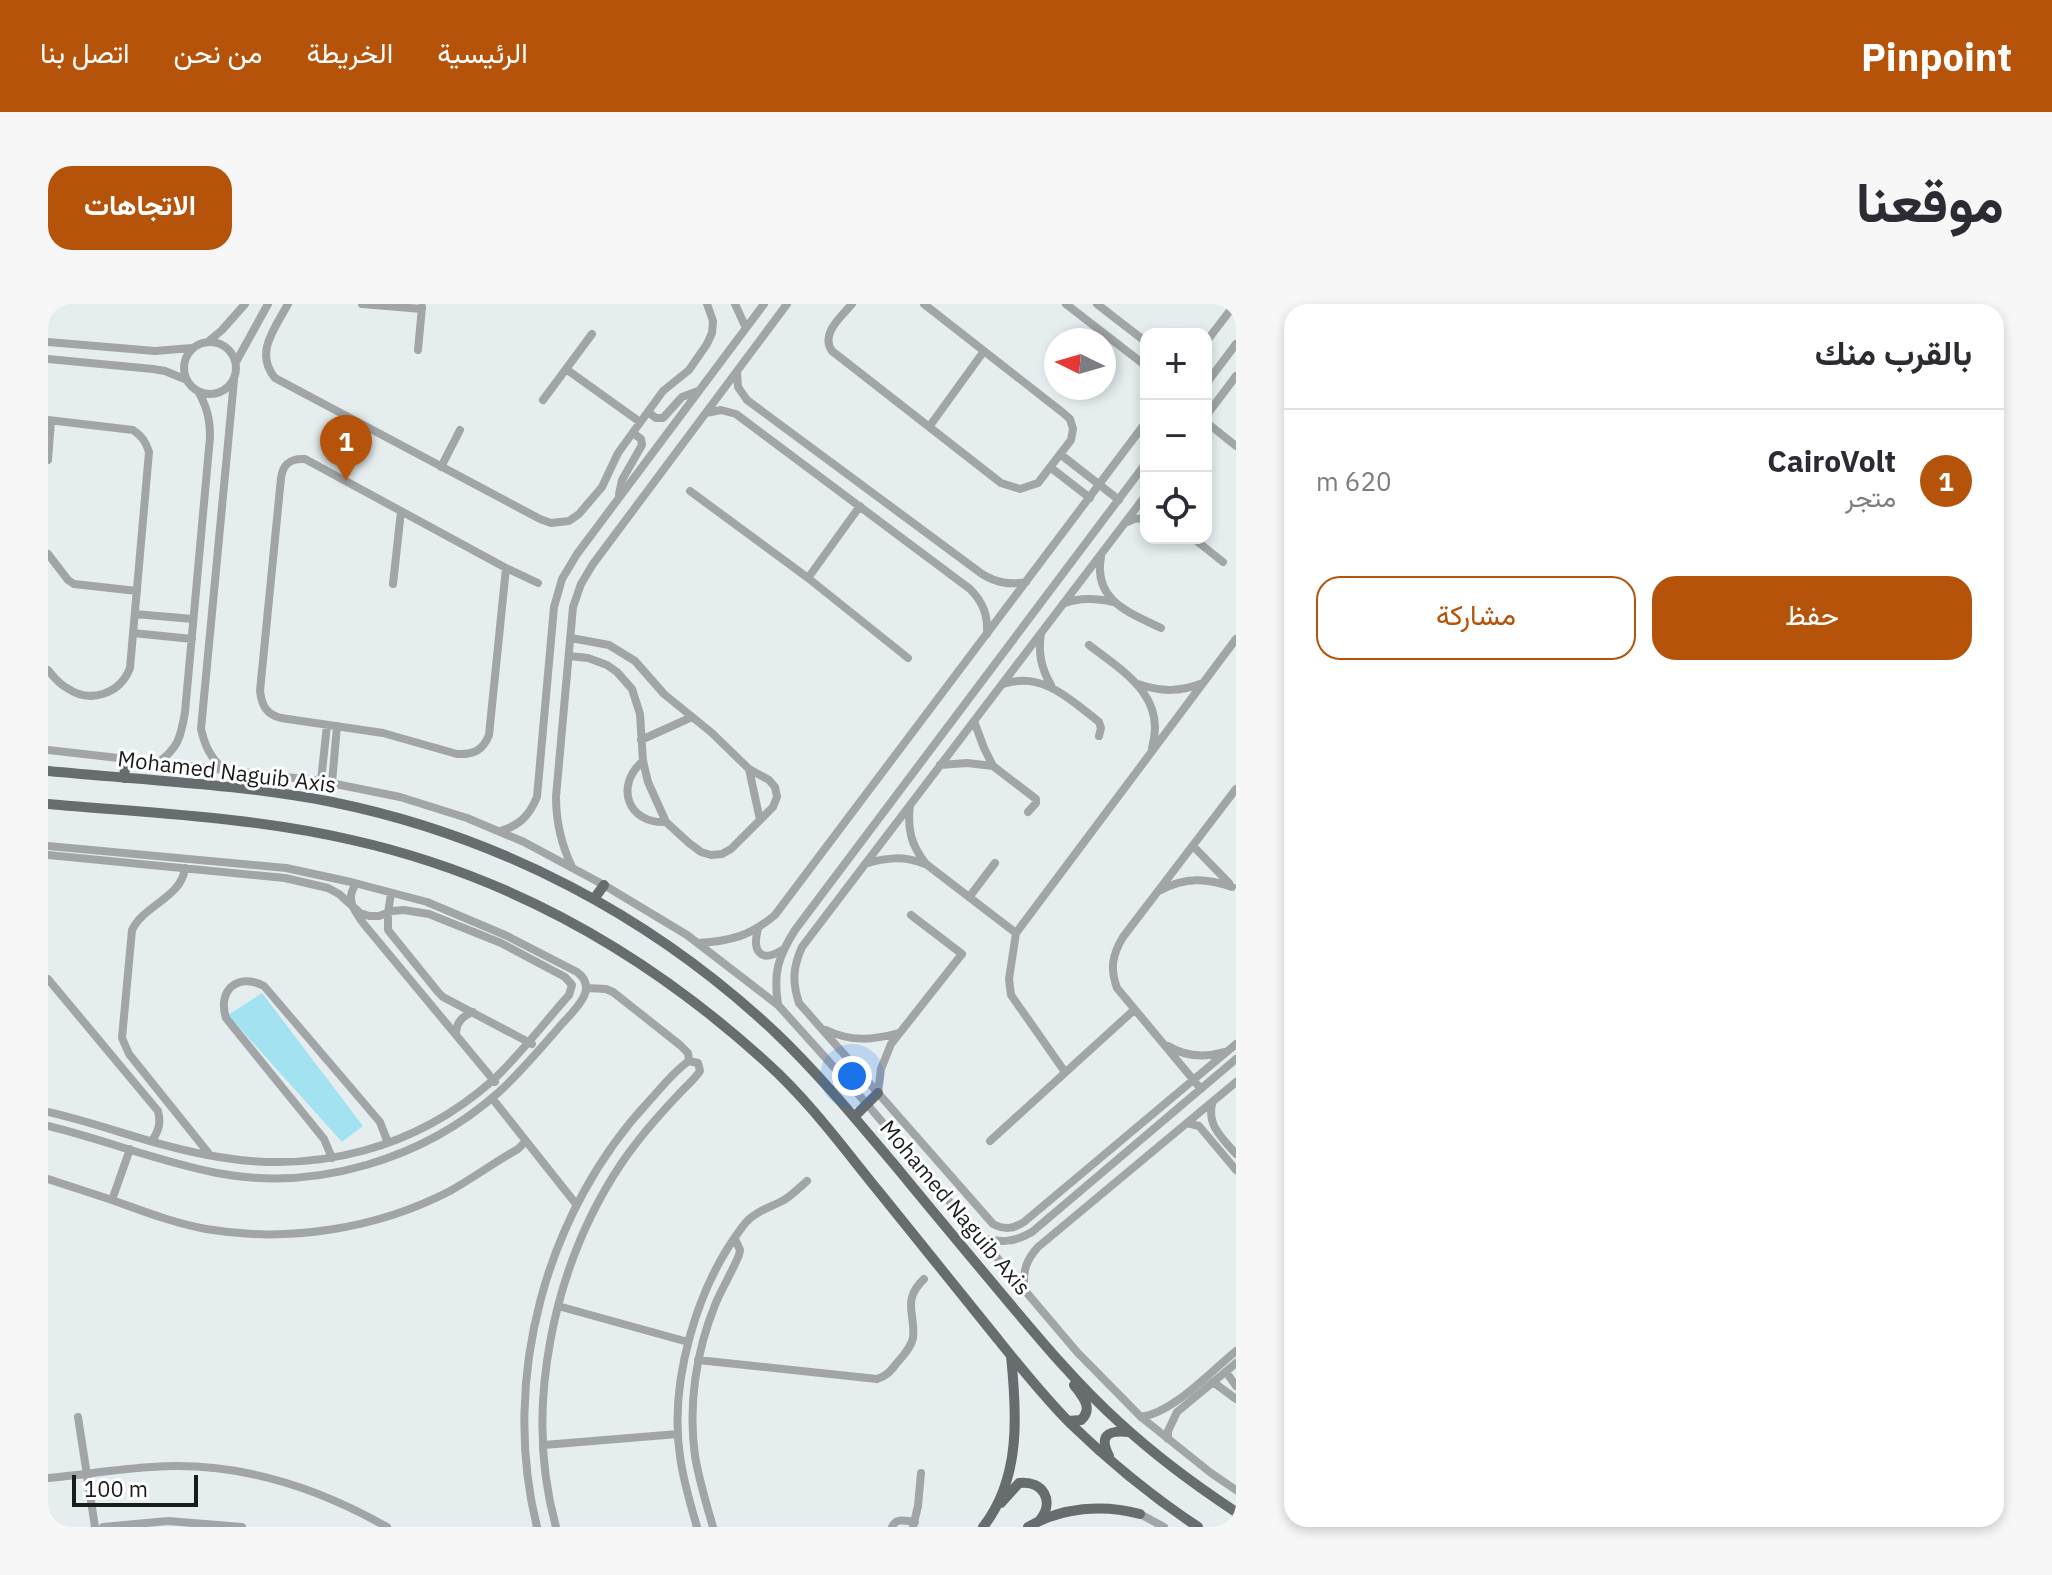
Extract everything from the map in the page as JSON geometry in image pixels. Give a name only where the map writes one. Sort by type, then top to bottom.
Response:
[{"type":"main road","points":[[124,778],[126,759]]},
{"type":"main road","name":"Mohamed Naguib Axis","points":[[48,771],[276,793],[369,810],[485,847],[559,880],[659,939],[730,992],[804,1061],[1063,1367],[1130,1432],[1174,1469],[1236,1512]]},
{"type":"main road","points":[[48,804],[245,822],[350,839],[452,869],[551,910],[585,928],[666,981],[769,1065],[820,1120],[1068,1421],[1113,1462],[1198,1527]]},
{"type":"main road","points":[[594,899],[604,885]]},
{"type":"main road","points":[[854,1117],[878,1093]]},
{"type":"main road","points":[[983,1527],[1005,1483],[1015,1434],[1011,1354]]},
{"type":"main road","points":[[1063,1367],[1087,1405],[1081,1420],[1068,1421]]},
{"type":"main road","points":[[1113,1462],[1105,1439],[1109,1433],[1116,1431],[1130,1432]]},
{"type":"main road","points":[[993,1511],[1019,1483],[1028,1482],[1041,1489],[1046,1497],[1046,1511],[1040,1520]]},
{"type":"main road","points":[[1028,1527],[1040,1520],[1085,1508],[1123,1509],[1140,1514]]},
{"type":"street","points":[[209,341],[245,304]]},
{"type":"street","points":[[236,362],[268,304]]},
{"type":"street","points":[[288,304],[266,350],[266,362],[275,378],[545,521],[563,523],[579,514],[602,487],[615,458],[640,422],[666,387],[689,370],[710,339],[713,321],[707,304]]},
{"type":"street","points":[[362,304],[422,307],[418,350]]},
{"type":"street","points":[[735,304],[746,328]]},
{"type":"street","points":[[500,831],[512,828],[523,820],[532,810],[537,797],[554,607],[562,579],[577,554],[764,304]]},
{"type":"street","points":[[573,867],[559,834],[556,815],[573,607],[586,574],[787,304]]},
{"type":"street","points":[[851,305],[827,337],[832,351],[1001,483],[1020,489],[1038,483],[1071,440],[1073,429],[1070,419],[924,304]]},
{"type":"street","points":[[1066,304],[1140,361]]},
{"type":"street","points":[[1097,304],[1140,337]]},
{"type":"street","points":[[1212,334],[1235,304]]},
{"type":"street","points":[[543,400],[592,334]]},
{"type":"street","points":[[48,342],[155,351],[193,348]]},
{"type":"street","points":[[187,380],[184,372],[187,355],[201,343],[219,343],[233,354],[237,371],[201,729],[204,745],[212,759],[224,770]]},
{"type":"street","points":[[1212,377],[1236,344]]},
{"type":"street","points":[[929,427],[984,351]]},
{"type":"street","points":[[48,359],[153,369],[176,375],[187,380],[198,391],[208,413],[210,437],[183,728],[178,743],[156,764]]},
{"type":"street","points":[[1212,411],[1235,379],[1219,368]]},
{"type":"street","points":[[566,369],[640,422]]},
{"type":"street","points":[[737,371],[738,387],[747,400],[982,574],[1003,583],[1027,581]]},
{"type":"street","points":[[198,391],[214,394],[229,387],[234,380]]},
{"type":"street","points":[[648,412],[656,418],[663,418],[682,397],[698,391]]},
{"type":"street","points":[[705,414],[721,410],[736,414],[970,589],[984,609],[988,621],[987,634]]},
{"type":"street","points":[[48,460],[50,421],[133,430],[147,443],[149,452],[127,677],[106,694],[87,696],[76,694],[57,681],[48,670]]},
{"type":"street","points":[[1212,424],[1236,446]]},
{"type":"street","points":[[441,467],[460,430]]},
{"type":"street","points":[[698,943],[739,937],[758,929],[775,915],[1140,430]]},
{"type":"street","points":[[619,497],[622,480],[642,445],[641,439],[633,433]]},
{"type":"street","points":[[1060,454],[1119,500]]},
{"type":"street","points":[[506,568],[489,735],[477,751],[468,755],[457,754],[408,739],[272,716],[265,709],[260,691],[282,469],[288,462],[305,459],[538,583]]},
{"type":"street","points":[[1050,467],[1090,498]]},
{"type":"street","points":[[778,1005],[775,987],[777,967],[783,949],[795,930],[1140,471]]},
{"type":"street","points":[[690,491],[808,578],[908,658]]},
{"type":"street","points":[[1140,503],[802,947],[793,974],[794,989],[799,1003],[993,1224],[1009,1229],[1024,1222],[1232,1047]]},
{"type":"street","points":[[808,578],[860,506]]},
{"type":"street","points":[[393,584],[401,511]]},
{"type":"street","points":[[1124,523],[1140,518]]},
{"type":"street","points":[[1200,544],[1223,562]]},
{"type":"street","points":[[48,554],[74,584],[137,591]]},
{"type":"street","points":[[1101,554],[1101,580],[1113,602],[1161,628]]},
{"type":"street","points":[[1061,605],[1086,599],[1113,602]]},
{"type":"street","points":[[135,614],[193,619]]},
{"type":"street","points":[[133,633],[192,639]]},
{"type":"street","points":[[1041,633],[1039,646],[1045,675],[1052,686],[1099,722],[1099,736]]},
{"type":"street","points":[[569,656],[596,660],[617,672],[632,689],[640,714],[643,761],[648,782],[666,822],[701,852],[722,854],[731,849],[773,807],[777,797],[775,787],[769,780],[749,769],[712,733],[664,694],[627,654],[599,642],[571,638]]},
{"type":"street","points":[[1065,1072],[1011,995],[1009,979],[1016,933],[1236,639]]},
{"type":"street","points":[[596,660],[599,642]]},
{"type":"street","points":[[1089,645],[1138,684],[1147,696],[1155,724],[1150,754]]},
{"type":"street","points":[[632,689],[648,676]]},
{"type":"street","points":[[1002,684],[1027,679],[1052,686]]},
{"type":"street","points":[[1138,684],[1164,690],[1204,682]]},
{"type":"street","points":[[641,740],[692,717]]},
{"type":"street","points":[[974,721],[993,766],[1036,798],[1036,803],[1028,812]]},
{"type":"street","points":[[321,781],[327,725]]},
{"type":"street","points":[[332,783],[337,726]]},
{"type":"street","points":[[48,750],[321,781],[434,807],[500,831],[573,867],[698,943],[778,1005],[867,1104],[1077,1352],[1141,1417],[1236,1490]]},
{"type":"street","points":[[643,761],[634,768],[629,778],[629,801],[644,819],[666,822]]},
{"type":"street","points":[[940,765],[967,763],[993,766]]},
{"type":"street","points":[[749,769],[760,820]]},
{"type":"street","points":[[1201,1089],[1117,988],[1112,962],[1123,937],[1236,789]]},
{"type":"street","points":[[910,805],[910,837],[926,864],[1016,933]]},
{"type":"street","points":[[48,846],[169,862],[185,868],[285,878],[339,894],[360,913],[369,916],[404,910],[429,914],[501,943],[570,980],[572,990],[493,1079],[435,1121],[366,1151],[292,1163],[254,1162],[210,1156],[48,1112]]},
{"type":"street","points":[[1193,846],[1234,888]]},
{"type":"street","points":[[48,855],[286,868],[356,884],[427,902],[505,935],[577,972],[587,988],[583,1000],[492,1098],[442,1133],[407,1151],[371,1164],[335,1173],[297,1177],[259,1178],[222,1174],[48,1126]]},
{"type":"street","points":[[865,864],[896,857],[926,864]]},
{"type":"street","points":[[970,896],[995,863]]},
{"type":"street","points":[[185,868],[182,883],[139,920],[132,930],[122,1038],[129,1054],[210,1156]]},
{"type":"street","points":[[1157,892],[1198,879],[1216,881],[1234,888]]},
{"type":"street","points":[[356,884],[350,895],[352,907],[363,923],[502,1089]]},
{"type":"street","points":[[391,893],[387,924],[391,935],[438,992],[529,1041],[538,1051]]},
{"type":"street","points":[[878,1093],[885,1056],[899,1033],[962,954],[911,915]]},
{"type":"street","points":[[758,929],[755,947],[759,953],[773,956],[783,949]]},
{"type":"street","points":[[48,979],[158,1111],[158,1132],[152,1141]]},
{"type":"street","points":[[332,1158],[324,1139],[226,1018],[224,999],[236,983],[255,981],[264,986],[380,1122],[388,1143]]},
{"type":"street","points":[[587,988],[613,992],[680,1045],[688,1053],[689,1061]]},
{"type":"street","points":[[990,1141],[1134,1010]]},
{"type":"street","points":[[456,1034],[458,1022],[473,1012]]},
{"type":"street","points":[[820,1027],[851,1038],[867,1039],[899,1033]]},
{"type":"street","points":[[1161,1042],[1193,1056],[1211,1055],[1232,1047]]},
{"type":"street","points":[[981,1237],[1009,1242],[1032,1232],[1236,1059]]},
{"type":"street","points":[[537,1527],[526,1459],[525,1409],[529,1358],[539,1309],[571,1214],[607,1152],[632,1119],[680,1068],[694,1060],[700,1071],[621,1163],[588,1223],[569,1268],[546,1368],[544,1406],[544,1445],[556,1527]]},
{"type":"street","points":[[680,1068],[691,1081]]},
{"type":"street","points":[[1024,1289],[1024,1267],[1038,1247],[1236,1082]]},
{"type":"street","points":[[492,1098],[577,1203]]},
{"type":"street","points":[[1212,1102],[1213,1126],[1236,1154]]},
{"type":"street","points":[[1187,1123],[1199,1126],[1236,1170]]},
{"type":"street","points":[[48,1179],[161,1218],[206,1229],[251,1234],[298,1234],[343,1228],[397,1213],[449,1191],[526,1141]]},
{"type":"street","points":[[112,1200],[130,1149]]},
{"type":"street","points":[[697,1527],[686,1492],[678,1434],[679,1395],[693,1323],[717,1268],[747,1221],[791,1195],[807,1181]]},
{"type":"street","points":[[577,1203],[587,1201],[594,1211]]},
{"type":"street","points":[[571,1214],[575,1222],[588,1223]]},
{"type":"street","points":[[713,1527],[700,1483],[692,1422],[698,1360],[706,1328],[739,1255],[735,1239]]},
{"type":"street","points":[[698,1360],[882,1378],[891,1372],[912,1342],[911,1304],[917,1286],[924,1279]]},
{"type":"street","points":[[558,1306],[688,1342]]},
{"type":"street","points":[[693,1323],[703,1320],[706,1328]]},
{"type":"street","points":[[1141,1417],[1152,1416],[1170,1406],[1236,1351]]},
{"type":"street","points":[[1168,1439],[1168,1431],[1177,1412],[1236,1363]]},
{"type":"street","points":[[1226,1372],[1236,1386]]},
{"type":"street","points":[[1213,1382],[1236,1399]]},
{"type":"street","points":[[78,1417],[95,1527]]},
{"type":"street","points":[[544,1445],[678,1434]]},
{"type":"street","points":[[679,1452],[687,1444],[694,1451]]},
{"type":"street","points":[[679,1452],[688,1460],[694,1451]]},
{"type":"street","points":[[48,1478],[154,1467],[237,1471],[318,1493],[356,1509],[387,1527]]},
{"type":"street","points":[[892,1527],[899,1520],[914,1525],[921,1473]]},
{"type":"street","points":[[1140,1514],[1164,1527]]},
{"type":"street","points":[[103,1527],[183,1521],[242,1527]]},
{"type":"shaded area","points":[[262,993],[363,1126],[342,1142],[228,1015]]},
{"type":"place","name":"CairoVolt","points":[[346,481]]}]
